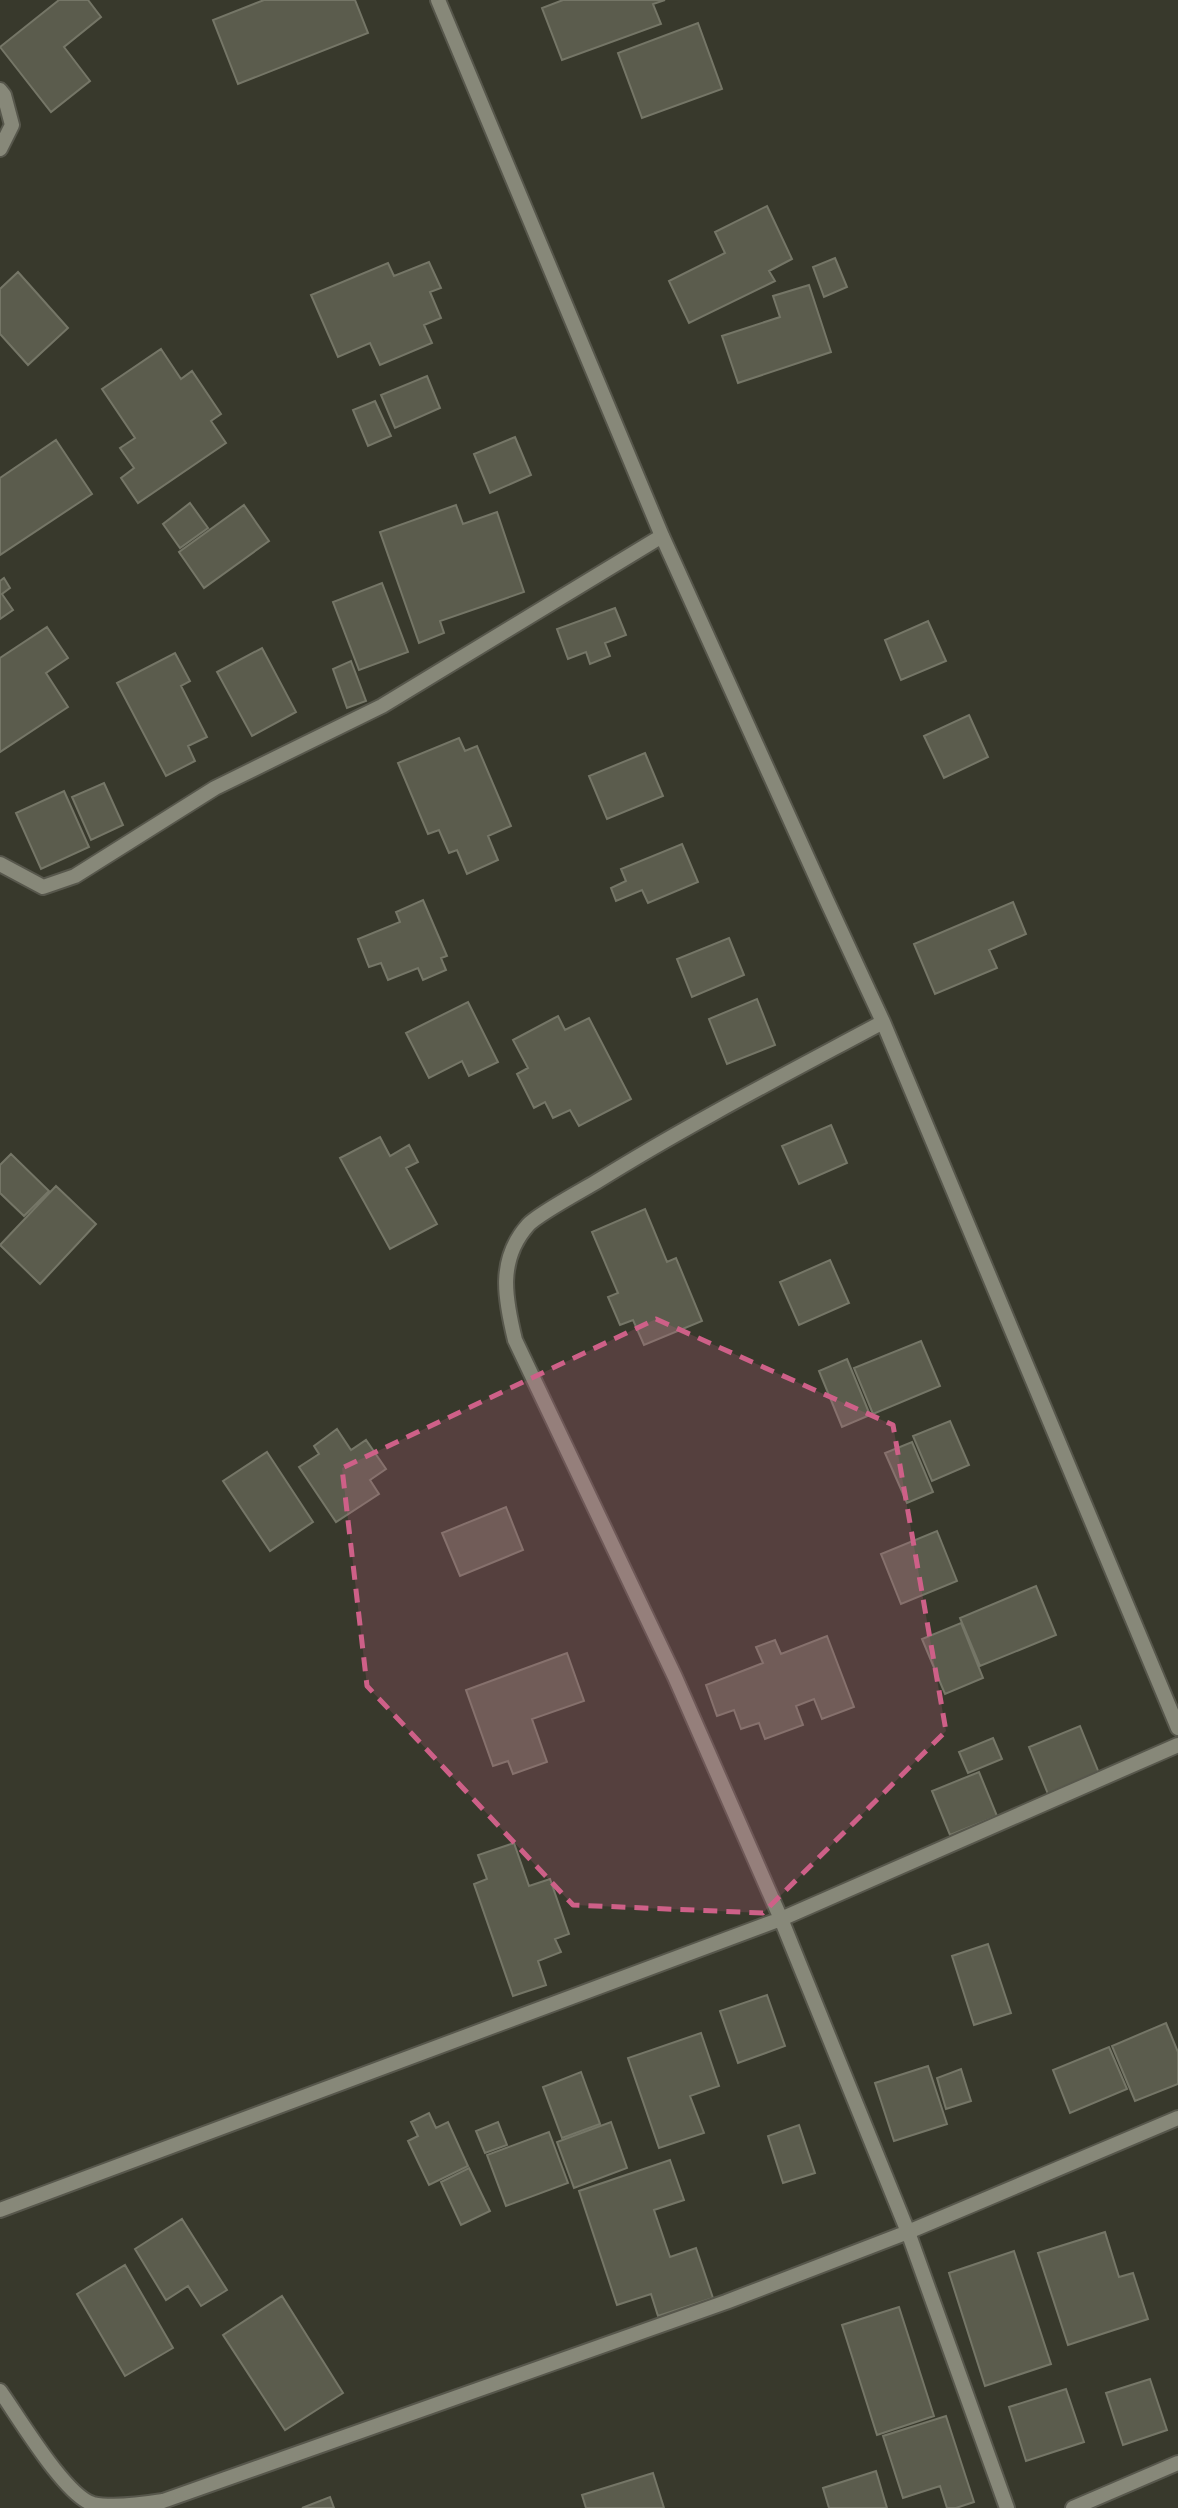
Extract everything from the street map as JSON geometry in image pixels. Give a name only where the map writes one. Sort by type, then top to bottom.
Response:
[{"type":"street","points":[[438,0],[662,536],[883,1023],[1178,1728]]},
{"type":"street","points":[[0,90],[4,95],[12,125],[0,149]]},
{"type":"street","points":[[0,864],[43,887],[75,876],[215,788],[382,706],[662,536]]},
{"type":"street","points":[[883,1023],[667,1138],[529,1224],[509,1258],[505,1278],[506,1305],[515,1340],[675,1677],[781,1919],[908,2232],[1007,2508]]},
{"type":"street","points":[[0,2210],[781,1919],[1178,1745]]},
{"type":"street","points":[[0,2391],[64,2482],[80,2498],[94,2504],[134,2505],[163,2501],[726,2302],[908,2232],[1178,2118]]},
{"type":"street","points":[[1073,2508],[1178,2463]]},
{"type":"highlighted area","points":[[656,1319],[893,1425],[946,1731],[763,1913],[573,1905],[367,1686],[342,1468]]},
{"type":"building","points":[[59,0],[88,0],[101,17],[64,47],[90,81],[51,112],[0,47]]},
{"type":"building","points":[[264,0],[355,0],[368,33],[238,84],[213,20]]},
{"type":"building","points":[[563,0],[665,0],[653,4],[661,24],[562,60],[542,8]]},
{"type":"building","points":[[698,23],[722,89],[642,118],[618,53]]},
{"type":"building","points":[[767,206],[792,259],[769,271],[775,281],[689,323],[669,281],[725,253],[715,232]]},
{"type":"building","points":[[835,258],[847,287],[824,297],[813,267]]},
{"type":"building","points":[[429,262],[441,288],[430,292],[441,318],[424,325],[432,343],[380,365],[370,343],[338,357],[311,295],[388,263],[394,276]]},
{"type":"building","points":[[18,272],[68,328],[28,365],[0,334],[0,289]]},
{"type":"building","points":[[809,285],[831,352],[738,383],[722,336],[780,317],[773,296]]},
{"type":"building","points":[[161,349],[181,379],[192,371],[221,414],[211,421],[226,443],[138,503],[121,478],[134,468],[120,448],[135,438],[102,389]]},
{"type":"building","points":[[427,376],[440,408],[395,428],[381,395]]},
{"type":"building","points":[[375,401],[391,436],[368,446],[353,410]]},
{"type":"building","points":[[515,437],[531,475],[490,493],[474,454]]},
{"type":"building","points":[[56,440],[92,494],[0,555],[0,478]]},
{"type":"building","points":[[190,503],[208,528],[180,548],[163,524]]},
{"type":"building","points":[[244,505],[269,541],[204,588],[179,552]]},
{"type":"building","points":[[456,505],[463,524],[497,512],[524,592],[440,621],[444,633],[419,643],[380,532]]},
{"type":"building","points":[[4,578],[10,588],[2,594],[13,610],[0,619],[0,581]]},
{"type":"building","points":[[382,583],[408,652],[359,670],[333,602]]},
{"type":"building","points":[[615,608],[626,635],[605,643],[610,656],[590,664],[586,652],[568,659],[557,629]]},
{"type":"building","points":[[928,621],[946,661],[901,680],[885,640]]},
{"type":"building","points":[[47,627],[68,658],[46,673],[68,707],[0,752],[0,658]]},
{"type":"building","points":[[262,648],[296,712],[252,736],[217,672]]},
{"type":"building","points":[[175,653],[190,681],[181,686],[207,737],[188,746],[195,761],[166,776],[117,683]]},
{"type":"building","points":[[351,661],[366,701],[347,708],[333,669]]},
{"type":"building","points":[[969,715],[988,757],[944,778],[924,736]]},
{"type":"building","points":[[459,738],[465,751],[477,746],[511,826],[488,836],[498,860],[467,874],[457,850],[449,853],[439,830],[428,834],[398,763]]},
{"type":"building","points":[[645,753],[663,796],[607,819],[589,776]]},
{"type":"building","points":[[104,783],[123,825],[91,840],[72,797]]},
{"type":"building","points":[[64,791],[89,847],[41,869],[16,813]]},
{"type":"building","points":[[682,844],[698,882],[648,903],[642,890],[616,901],[611,888],[626,881],[621,869]]},
{"type":"building","points":[[423,900],[447,956],[441,958],[446,970],[423,980],[418,968],[388,980],[381,963],[369,967],[358,939],[400,922],[396,912]]},
{"type":"building","points":[[1013,902],[1026,934],[989,950],[997,968],[935,994],[914,944]]},
{"type":"building","points":[[729,938],[744,975],[692,997],[677,959]]},
{"type":"building","points":[[757,999],[775,1045],[727,1064],[709,1019]]},
{"type":"building","points":[[468,1002],[498,1062],[469,1076],[462,1061],[429,1078],[406,1033]]},
{"type":"building","points":[[558,1016],[565,1030],[589,1018],[631,1099],[579,1126],[570,1110],[553,1118],[545,1102],[534,1108],[517,1074],[528,1068],[513,1040]]},
{"type":"building","points":[[831,1125],[847,1163],[799,1184],[782,1146]]},
{"type":"building","points":[[380,1137],[390,1156],[409,1145],[418,1162],[406,1168],[437,1224],[390,1249],[340,1158]]},
{"type":"building","points":[[11,1154],[49,1191],[24,1216],[0,1193],[0,1165]]},
{"type":"building","points":[[56,1186],[96,1224],[40,1284],[0,1245]]},
{"type":"building","points":[[645,1209],[667,1262],[676,1258],[702,1321],[644,1345],[633,1320],[620,1325],[608,1297],[618,1293],[592,1232]]},
{"type":"building","points":[[830,1260],[849,1303],[799,1325],[780,1282]]},
{"type":"building","points":[[921,1341],[940,1386],[873,1414],[854,1368]]},
{"type":"building","points":[[847,1359],[870,1415],[842,1427],[819,1371]]},
{"type":"building","points":[[950,1421],[969,1465],[932,1481],[913,1436]]},
{"type":"building","points":[[337,1429],[351,1450],[366,1440],[386,1469],[370,1480],[379,1494],[336,1522],[299,1467],[319,1454],[314,1446]]},
{"type":"building","points":[[912,1442],[933,1492],[907,1503],[885,1453]]},
{"type":"building","points":[[267,1452],[313,1522],[270,1551],[223,1481]]},
{"type":"building","points":[[506,1507],[523,1550],[460,1576],[442,1533]]},
{"type":"building","points":[[937,1531],[957,1581],[901,1604],[881,1554]]},
{"type":"building","points":[[1036,1586],[1056,1635],[980,1666],[960,1618]]},
{"type":"building","points":[[961,1623],[983,1678],[945,1694],[922,1639]]},
{"type":"building","points":[[827,1636],[854,1707],[822,1719],[814,1699],[796,1706],[803,1725],[765,1739],[759,1723],[741,1729],[734,1710],[717,1716],[706,1685],[763,1663],[756,1647],[775,1640],[781,1654]]},
{"type":"building","points":[[567,1653],[584,1701],[532,1719],[547,1762],[513,1774],[508,1761],[493,1766],[466,1690]]},
{"type":"building","points":[[1080,1726],[1101,1778],[1050,1799],[1029,1747]]},
{"type":"building","points":[[993,1738],[1002,1759],[968,1773],[959,1752]]},
{"type":"building","points":[[979,1772],[997,1816],[950,1835],[932,1791]]},
{"type":"building","points":[[514,1843],[529,1886],[550,1879],[569,1934],[555,1939],[561,1952],[538,1961],[546,1985],[513,1996],[474,1884],[487,1879],[478,1855]]},
{"type":"building","points":[[988,1944],[1011,2013],[974,2025],[952,1956]]},
{"type":"building","points":[[767,1995],[785,2046],[738,2063],[720,2011]]},
{"type":"building","points":[[1166,2023],[1178,2052],[1178,2084],[1135,2101],[1112,2046]]},
{"type":"building","points":[[701,2033],[719,2086],[690,2096],[704,2133],[659,2148],[628,2058]]},
{"type":"building","points":[[1109,2047],[1127,2089],[1070,2113],[1053,2070]]},
{"type":"building","points":[[928,2066],[947,2124],[894,2141],[875,2083]]},
{"type":"building","points":[[961,2069],[971,2101],[946,2109],[937,2078]]},
{"type":"building","points":[[581,2072],[600,2124],[562,2138],[543,2087]]},
{"type":"building","points":[[429,2113],[436,2128],[448,2122],[468,2166],[429,2185],[408,2141],[418,2136],[411,2122]]},
{"type":"building","points":[[498,2122],[507,2145],[485,2153],[476,2131]]},
{"type":"building","points":[[611,2122],[627,2168],[574,2188],[557,2142]]},
{"type":"building","points":[[799,2125],[815,2173],[783,2183],[768,2136]]},
{"type":"building","points":[[549,2132],[568,2183],[506,2206],[487,2155]]},
{"type":"building","points":[[670,2160],[684,2200],[654,2210],[670,2257],[696,2248],[713,2298],[658,2316],[651,2294],[617,2305],[579,2191]]},
{"type":"building","points":[[469,2168],[490,2211],[461,2225],[441,2182]]},
{"type":"building","points":[[182,2219],[227,2290],[201,2306],[188,2286],[166,2300],[135,2249]]},
{"type":"building","points":[[1105,2232],[1119,2277],[1133,2273],[1148,2319],[1068,2345],[1038,2253]]},
{"type":"building","points":[[1014,2251],[1051,2364],[985,2386],[949,2273]]},
{"type":"building","points":[[125,2265],[173,2348],[125,2376],[77,2294]]},
{"type":"building","points":[[282,2296],[343,2393],[285,2430],[223,2335]]},
{"type":"building","points":[[899,2307],[934,2416],[877,2435],[842,2325]]},
{"type":"building","points":[[1150,2379],[1167,2430],[1123,2445],[1106,2393]]},
{"type":"building","points":[[1066,2389],[1084,2442],[1026,2461],[1009,2407]]},
{"type":"building","points":[[946,2416],[974,2502],[947,2508],[940,2486],[903,2498],[883,2436]]},
{"type":"building","points":[[876,2471],[887,2508],[829,2508],[823,2488]]},
{"type":"building","points":[[653,2473],[664,2508],[586,2508],[582,2495]]},
{"type":"building","points":[[330,2497],[334,2508],[302,2508]]}]
